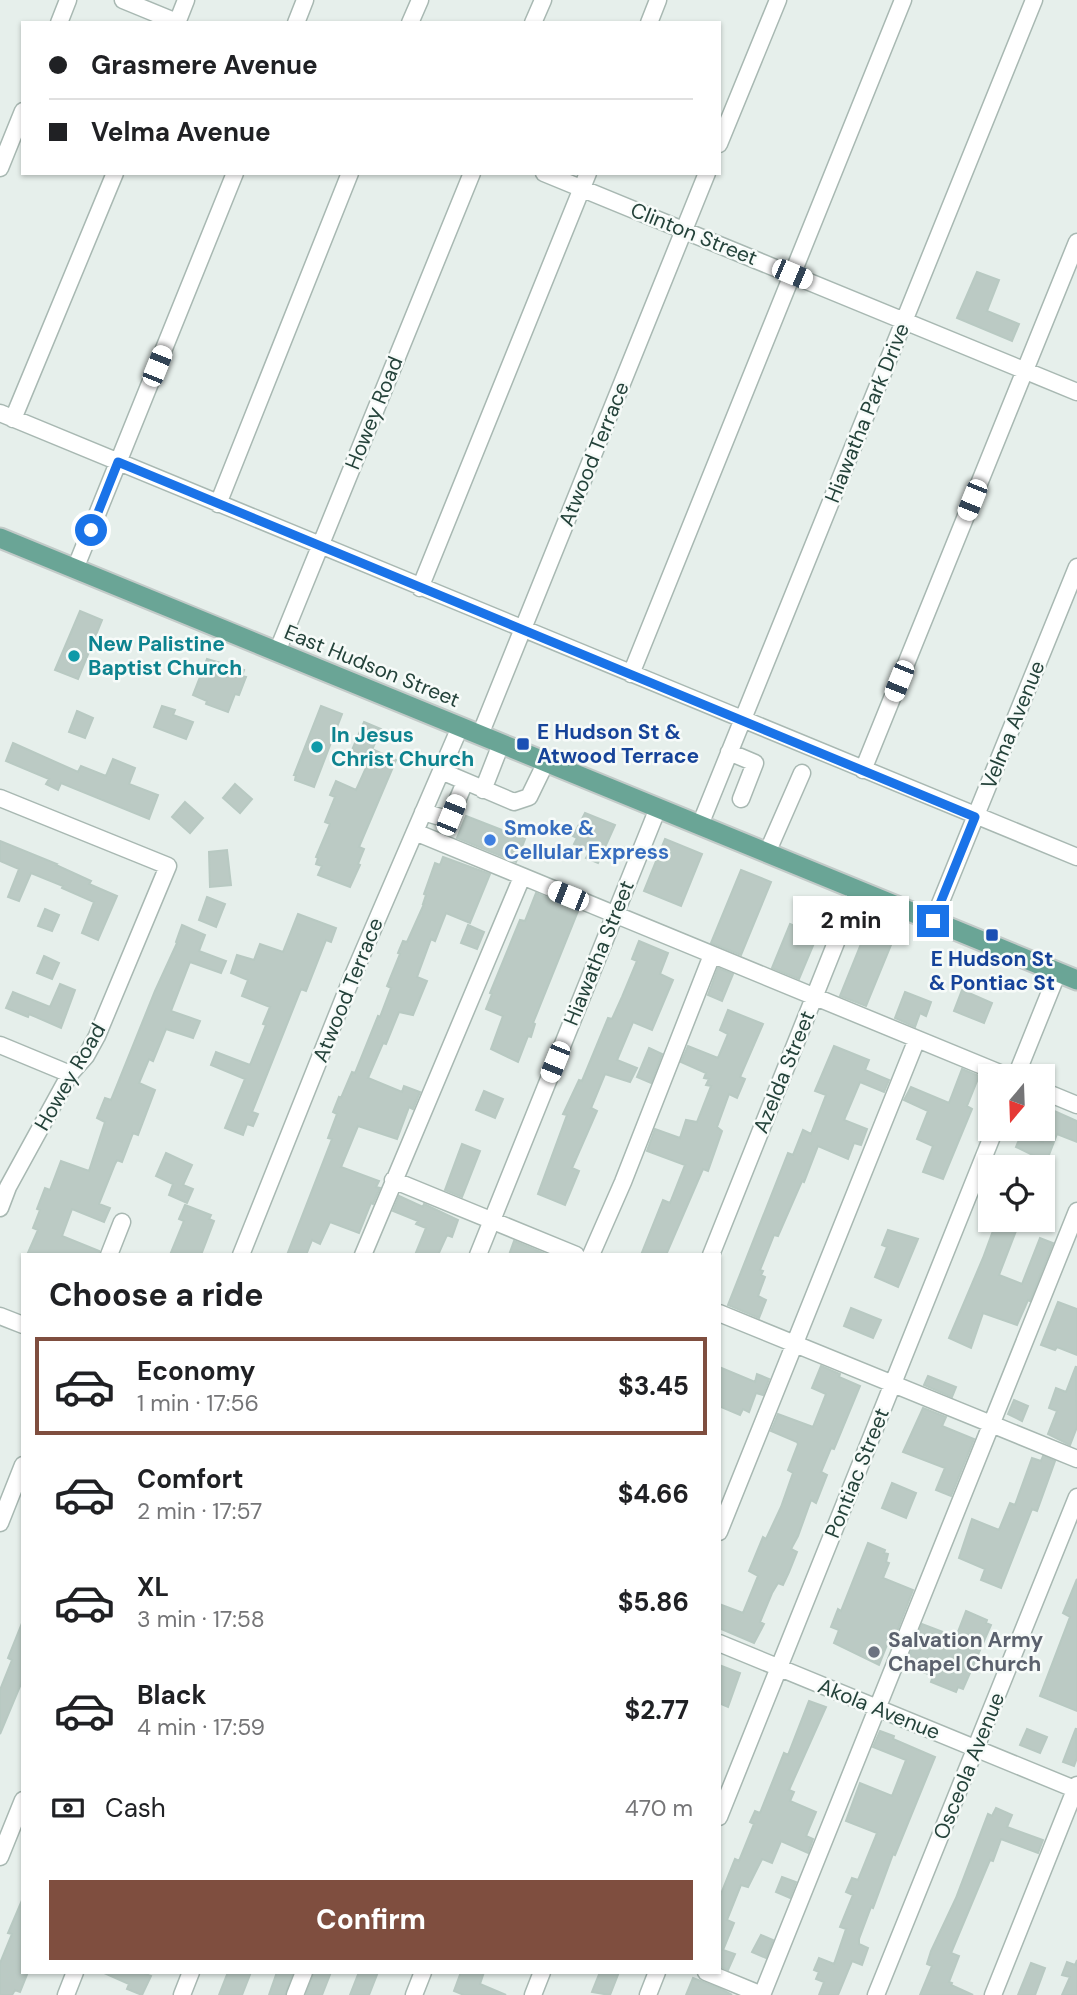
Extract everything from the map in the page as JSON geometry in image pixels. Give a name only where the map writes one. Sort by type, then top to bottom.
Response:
[{"type":"main road","name":"East Hudson Street","points":[[0,538],[1077,980]]},
{"type":"street","points":[[59,21],[68,0]]},
{"type":"street","points":[[123,0],[172,21]]},
{"type":"street","points":[[178,21],[186,0]]},
{"type":"street","points":[[297,21],[305,0]]},
{"type":"street","points":[[412,21],[420,0]]},
{"type":"street","points":[[534,21],[542,0]]},
{"type":"street","points":[[650,21],[658,0]]},
{"type":"street","points":[[721,139],[778,0]]},
{"type":"street","points":[[631,674],[903,0]]},
{"type":"street","name":"Hiawatha Park Drive","points":[[700,825],[1034,0]]},
{"type":"street","points":[[0,168],[21,116]]},
{"type":"street","points":[[114,175],[7,416],[1077,858]]},
{"type":"street","points":[[75,569],[234,175]]},
{"type":"street","points":[[218,504],[349,175]]},
{"type":"street","name":"Howey Road","points":[[277,652],[471,175]]},
{"type":"street","name":"Clinton Street","points":[[554,175],[585,181],[684,230],[1077,392]]},
{"type":"street","name":"Atwood Terrace","points":[[480,735],[706,175]]},
{"type":"street","points":[[420,588],[585,181]]},
{"type":"street","points":[[863,770],[1077,242]]},
{"type":"street","name":"Velma Avenue","points":[[933,921],[1077,567]]},
{"type":"street","name":"Atwood Terrace","points":[[242,1253],[351,980],[460,727]]},
{"type":"street","points":[[483,790],[501,744]]},
{"type":"street","points":[[729,752],[755,763],[741,799]]},
{"type":"street","points":[[441,771],[514,802],[529,797],[546,762]]},
{"type":"street","points":[[768,853],[802,773]]},
{"type":"street","points":[[423,813],[447,819],[465,782]]},
{"type":"street","name":"Howey Road","points":[[0,798],[168,866],[97,1037],[86,1056],[70,1074],[8,1187],[0,1208]]},
{"type":"street","name":"Hiawatha Street","points":[[479,1253],[658,808]]},
{"type":"street","points":[[415,832],[978,1064]]},
{"type":"street","points":[[364,1253],[522,877]]},
{"type":"street","name":"Azelda Street","points":[[712,1253],[857,890]]},
{"type":"street","points":[[593,1253],[624,1182],[712,955]]},
{"type":"street","points":[[1021,1064],[1058,972]]},
{"type":"street","points":[[721,1527],[917,1039]]},
{"type":"street","points":[[0,1045],[70,1074]]},
{"type":"street","points":[[1055,1096],[1077,1105]]},
{"type":"street","name":"Pontiac Street","points":[[721,1812],[990,1141]]},
{"type":"street","points":[[393,1180],[571,1253]]},
{"type":"street","points":[[711,1974],[762,1995],[1077,1211]]},
{"type":"street","points":[[110,1253],[122,1222]]},
{"type":"street","points":[[721,1313],[1077,1459]]},
{"type":"street","points":[[0,1316],[21,1324]]},
{"type":"street","points":[[0,1523],[21,1470]]},
{"type":"street","name":"Osceola Avenue","points":[[876,1995],[1077,1497]]},
{"type":"street","name":"Akola Avenue","points":[[721,1644],[1076,1788]]},
{"type":"street","points":[[993,1995],[1076,1788]]},
{"type":"street","points":[[0,1857],[21,1805]]},
{"type":"street","points":[[66,1995],[74,1974]]},
{"type":"street","points":[[182,1995],[190,1974]]},
{"type":"street","points":[[295,1995],[303,1974]]},
{"type":"street","points":[[414,1995],[423,1974]]},
{"type":"street","points":[[533,1995],[541,1974]]},
{"type":"street","points":[[648,1995],[656,1974]]},
{"type":"building","points":[[977,272],[999,280],[987,311],[1019,324],[1012,341],[957,318]]},
{"type":"building","name":"New Palistine Baptist Church","points":[[80,611],[102,620],[78,679],[55,670]]},
{"type":"building","points":[[207,659],[244,670],[242,676],[246,677],[228,712],[206,704],[207,701],[193,695]]},
{"type":"building","points":[[162,706],[175,710],[173,715],[193,722],[186,739],[154,727]]},
{"type":"building","name":"In Jesus Christ Church","points":[[321,706],[342,714],[314,787],[295,780],[294,775]]},
{"type":"building","points":[[77,711],[93,718],[85,738],[69,732]]},
{"type":"building","points":[[364,722],[381,729],[369,757],[352,750]]},
{"type":"building","points":[[13,743],[78,772],[81,766],[106,776],[113,759],[135,768],[129,784],[158,795],[149,819],[61,783],[58,790],[46,784],[49,779],[6,761]]},
{"type":"building","points":[[374,750],[396,760],[359,847],[364,849],[350,887],[318,875],[322,866],[316,864],[316,857],[330,824],[325,822],[335,797],[330,795],[336,781],[356,790]]},
{"type":"building","points":[[235,784],[252,799],[240,813],[223,798]]},
{"type":"building","points":[[185,802],[203,818],[190,833],[172,817]]},
{"type":"building","points":[[585,813],[615,825],[598,863],[586,858],[590,851],[574,844],[577,838],[573,836]]},
{"type":"building","name":"Smoke & Cellular Express","points":[[466,816],[525,839],[516,862],[457,838]]},
{"type":"building","points":[[665,839],[702,854],[681,906],[644,891]]},
{"type":"building","points":[[0,841],[57,864],[91,881],[89,884],[117,896],[98,940],[82,933],[94,902],[62,888],[63,886],[31,873],[19,901],[8,897],[19,869],[0,861]]},
{"type":"building","points":[[227,850],[231,885],[210,887],[209,852]]},
{"type":"building","points":[[443,857],[490,874],[470,923],[446,913],[435,941],[431,939],[417,977],[427,981],[413,1015],[399,1012],[368,1078],[402,1092],[404,1086],[420,1092],[413,1109],[409,1107],[397,1139],[358,1126],[341,1167],[379,1181],[376,1187],[380,1188],[359,1233],[330,1222],[320,1244],[312,1240],[307,1253],[288,1253],[332,1139],[328,1138],[337,1114],[333,1112],[352,1072],[355,1073],[378,1016],[380,1017],[391,988],[387,986],[400,954],[398,953],[403,941],[407,942],[424,904],[424,894],[435,863],[440,865]]},
{"type":"building","points":[[741,870],[771,882],[741,955],[711,943]]},
{"type":"building","points":[[536,893],[578,911],[533,1023],[535,1024],[531,1037],[528,1036],[518,1062],[491,1049],[503,1016],[486,1009],[520,920],[525,921]]},
{"type":"building","points":[[207,897],[225,904],[216,927],[199,920]]},
{"type":"building","points":[[45,909],[59,915],[52,931],[38,926]]},
{"type":"building","points":[[298,914],[336,928],[331,942],[326,940],[306,991],[301,989],[252,1112],[258,1114],[253,1126],[247,1124],[243,1135],[225,1128],[245,1079],[211,1065],[216,1052],[250,1065],[270,1007],[242,996],[248,980],[231,973],[237,955],[254,960],[260,944],[283,952]]},
{"type":"building","points":[[790,924],[817,936],[799,979],[772,968]]},
{"type":"building","points":[[182,925],[205,935],[199,951],[226,961],[221,973],[190,962],[171,1011],[200,1021],[193,1038],[166,1029],[153,1061],[149,1059],[139,1083],[155,1090],[138,1135],[133,1133],[122,1162],[117,1160],[99,1204],[110,1208],[104,1222],[72,1209],[62,1236],[99,1253],[28,1253],[38,1230],[33,1228],[40,1210],[37,1209],[45,1188],[50,1190],[61,1161],[89,1171],[105,1122],[97,1118],[105,1098],[111,1100]]},
{"type":"building","points":[[468,925],[484,932],[477,949],[461,943]]},
{"type":"building","points":[[867,929],[893,940],[866,1006],[840,996]]},
{"type":"building","points":[[639,941],[668,953],[660,974],[673,980],[652,1030],[633,1022],[617,1060],[637,1068],[630,1082],[605,1074],[591,1108],[597,1111],[572,1168],[579,1171],[565,1205],[538,1194],[567,1115],[563,1114],[579,1080],[582,1081],[608,1018],[612,1019],[622,997],[637,961],[632,959]]},
{"type":"building","points":[[44,956],[59,963],[52,979],[37,973]]},
{"type":"building","points":[[718,968],[733,974],[722,1001],[708,995]]},
{"type":"building","points":[[60,984],[75,990],[61,1028],[29,1014],[28,1017],[6,1008],[13,992],[50,1007]]},
{"type":"building","points":[[962,990],[992,1003],[984,1023],[954,1011]]},
{"type":"building","points":[[905,992],[931,1002],[926,1016],[920,1013],[915,1027],[895,1018]]},
{"type":"building","points":[[728,1010],[763,1024],[740,1077],[745,1079],[737,1098],[729,1094],[717,1127],[722,1131],[708,1171],[703,1169],[667,1253],[642,1253],[663,1200],[670,1203],[685,1165],[647,1151],[655,1129],[680,1138],[686,1120],[697,1122],[711,1086],[706,1085],[709,1079],[704,1078],[706,1073],[681,1062],[688,1046],[718,1058],[728,1034],[720,1030]]},
{"type":"building","points":[[834,1046],[869,1060],[865,1070],[889,1080],[884,1092],[860,1082],[844,1120],[867,1129],[861,1145],[854,1143],[848,1159],[818,1146],[804,1182],[802,1181],[778,1236],[774,1235],[760,1270],[765,1277],[758,1296],[766,1300],[759,1318],[728,1305],[788,1153],[793,1155],[803,1130],[811,1134],[826,1095],[815,1091]]},
{"type":"building","points":[[649,1048],[662,1054],[651,1083],[637,1077]]},
{"type":"building","points":[[962,1069],[978,1076],[967,1106],[972,1109],[943,1179],[923,1172],[933,1146],[917,1139],[928,1111],[904,1100],[911,1087],[949,1103]]},
{"type":"building","points":[[484,1091],[503,1099],[495,1118],[476,1110]]},
{"type":"building","points":[[1055,1111],[1077,1121],[1077,1142],[1057,1134],[1055,1139]]},
{"type":"building","points":[[1018,1141],[1054,1141],[1049,1155],[1033,1155],[1016,1147]]},
{"type":"building","points":[[462,1144],[480,1151],[462,1197],[445,1190]]},
{"type":"building","points":[[166,1153],[192,1165],[183,1185],[193,1189],[187,1203],[169,1195],[173,1184],[156,1176]]},
{"type":"building","points":[[399,1196],[458,1220],[452,1237],[447,1235],[439,1253],[416,1253],[426,1228],[416,1224],[418,1221],[393,1211]]},
{"type":"building","points":[[185,1205],[211,1215],[209,1219],[214,1221],[202,1253],[171,1253],[184,1221],[179,1219]]},
{"type":"building","points":[[888,1230],[918,1239],[898,1287],[875,1277],[887,1247],[882,1245]]},
{"type":"building","points":[[993,1232],[1016,1232],[999,1275],[1022,1284],[1040,1238],[1053,1243],[1030,1301],[1028,1300],[1017,1325],[983,1313],[971,1348],[949,1338]]},
{"type":"building","points":[[514,1241],[543,1253],[510,1253]]},
{"type":"building","points":[[1058,1302],[1077,1309],[1077,1355],[1057,1347],[1055,1350],[1041,1345]]},
{"type":"building","points":[[851,1308],[881,1320],[873,1338],[844,1326]]},
{"type":"building","points":[[821,1366],[860,1386],[834,1449],[831,1448],[821,1472],[827,1475],[816,1503],[811,1500],[791,1549],[797,1552],[789,1572],[783,1585],[778,1583],[772,1593],[760,1622],[764,1624],[754,1643],[721,1629],[721,1605],[743,1613],[758,1576],[749,1571],[763,1537],[766,1539],[781,1507],[793,1473],[788,1470],[798,1444],[771,1431],[778,1414],[813,1427],[826,1394],[812,1388]]},
{"type":"building","points":[[1076,1366],[1077,1427],[1070,1445],[1048,1434],[1057,1411],[1049,1408],[1056,1388],[1066,1392]]},
{"type":"building","points":[[721,1368],[755,1382],[757,1374],[769,1379],[763,1395],[756,1393],[749,1412],[743,1409],[740,1415],[721,1407]]},
{"type":"building","points":[[928,1376],[956,1387],[952,1397],[924,1385]]},
{"type":"building","points":[[1014,1400],[1028,1406],[1022,1421],[1008,1414]]},
{"type":"building","points":[[923,1408],[946,1417],[942,1426],[974,1439],[951,1496],[936,1490],[945,1468],[903,1452]]},
{"type":"building","points":[[1043,1456],[1055,1461],[1037,1511],[1032,1509],[1001,1588],[981,1580],[985,1569],[959,1558],[972,1519],[999,1530],[1010,1503],[1015,1505],[1032,1458],[1041,1461]]},
{"type":"building","points":[[892,1483],[916,1493],[906,1518],[882,1508]]},
{"type":"building","points":[[868,1543],[888,1554],[886,1562],[889,1563],[883,1578],[913,1590],[897,1631],[893,1630],[879,1665],[834,1643],[839,1630],[831,1627],[838,1609],[841,1611]]},
{"type":"building","points":[[1077,1579],[1077,1711],[1040,1696],[1070,1617],[1063,1613]]},
{"type":"building","points":[[966,1611],[987,1620],[986,1623],[991,1625],[963,1689],[958,1687],[956,1692],[931,1682],[933,1676],[906,1665],[922,1624],[956,1637]]},
{"type":"building","points":[[21,1626],[21,1684],[0,1734],[0,1690],[12,1660],[8,1658]]},
{"type":"building","points":[[721,1666],[740,1673],[728,1707],[721,1704]]},
{"type":"building","points":[[809,1701],[826,1707],[789,1790],[794,1792],[790,1801],[816,1812],[806,1836],[813,1839],[808,1853],[781,1841],[772,1863],[762,1859],[748,1887],[741,1885],[727,1920],[734,1923],[723,1950],[735,1954],[728,1970],[721,1967],[721,1894],[735,1859],[739,1861],[754,1824],[750,1822],[755,1811],[760,1813],[784,1753],[788,1755]]},
{"type":"building","points":[[1076,1728],[1077,1758],[1074,1766],[1063,1762]]},
{"type":"building","points":[[1027,1729],[1047,1737],[1040,1753],[1020,1745]]},
{"type":"building","points":[[880,1731],[935,1757],[859,1939],[859,1944],[868,1948],[862,1965],[852,1961],[838,1995],[819,1995],[824,1982],[816,1979],[819,1972],[814,1970],[819,1958],[834,1964],[846,1929],[840,1927],[853,1895],[846,1892],[852,1878],[858,1880],[877,1833],[846,1821],[860,1783],[892,1796],[906,1760],[873,1747]]},
{"type":"building","points":[[996,1808],[1012,1815],[1007,1827],[1043,1840],[1038,1853],[1001,1839],[993,1861],[990,1860],[951,1953],[959,1956],[949,1982],[973,1995],[920,1995],[932,1966],[927,1964],[931,1951],[956,1898],[988,1814],[992,1816]]},
{"type":"building","points":[[782,1877],[796,1882],[790,1898],[776,1892]]},
{"type":"building","points":[[21,1903],[21,1974],[27,1974],[20,1992],[15,1990],[12,1995],[0,1995],[0,1963],[12,1934],[8,1933]]},
{"type":"building","points":[[761,1935],[773,1940],[766,1958],[752,1952]]},
{"type":"building","points":[[1077,1960],[1077,1995],[1062,1995],[1070,1977],[1062,1975],[1067,1962],[1075,1965]]},
{"type":"building","points":[[1031,1963],[1045,1968],[1035,1995],[1018,1995]]},
{"type":"building","points":[[106,1974],[151,1976],[142,1995],[127,1989],[129,1984]]},
{"type":"building","points":[[227,1974],[250,1974],[242,1995],[219,1995]]},
{"type":"building","points":[[276,1974],[292,1974],[285,1995],[269,1995]]},
{"type":"building","points":[[313,1974],[330,1974],[322,1995],[306,1995]]},
{"type":"building","points":[[358,1974],[377,1974],[369,1995],[350,1995]]},
{"type":"building","points":[[460,1974],[483,1974],[480,1984],[506,1995],[464,1995],[454,1991]]},
{"type":"building","points":[[599,1974],[618,1974],[610,1995],[592,1992]]},
{"type":"building","points":[[693,1978],[721,1989],[732,1995],[686,1995]]},
{"type":"place","name":"New Palistine Baptist Church","points":[[74,656]]},
{"type":"place","name":"E Hudson St & Atwood Terrace","points":[[523,744]]},
{"type":"place","name":"In Jesus Christ Church","points":[[317,747]]},
{"type":"place","name":"Smoke & Cellular Express","points":[[490,840]]},
{"type":"place","name":"E Hudson St & Pontiac St","points":[[992,935]]},
{"type":"place","name":"Salvation Army Chapel Church","points":[[874,1652]]},
{"type":"route","points":[[91,530],[118,462],[975,817],[933,921]]}]
